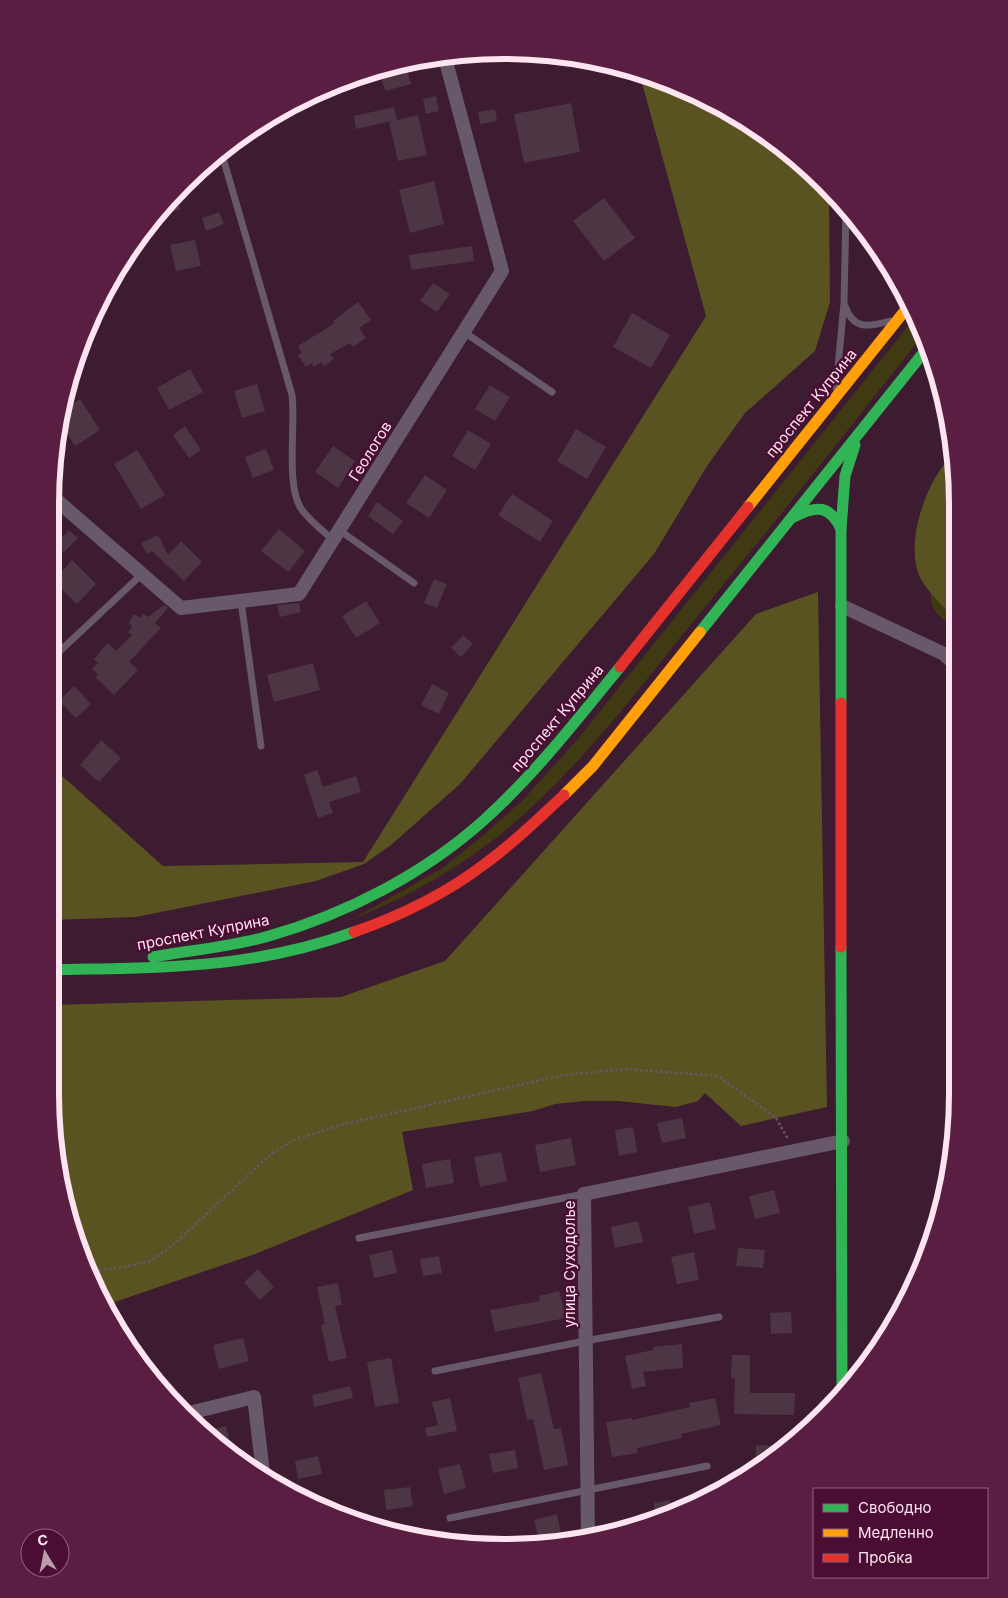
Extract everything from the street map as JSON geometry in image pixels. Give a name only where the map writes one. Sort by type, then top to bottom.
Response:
[{"type":"main road","name":"проспект Куприна","points":[[97,968],[216,948],[299,926],[343,910],[405,878],[469,833],[518,787],[572,728],[835,396],[905,311]]},
{"type":"main road","name":"проспект Куприна","points":[[59,970],[214,965],[286,954],[348,936],[416,907],[486,864],[537,820],[593,766],[923,353]]},
{"type":"main road","points":[[842,1384],[841,529],[845,476],[852,451],[867,422]]},
{"type":"main road","points":[[792,518],[816,507],[826,508],[833,514],[841,529]]},
{"type":"street","name":"Геологов","points":[[59,502],[180,608],[300,594],[502,272],[446,63]]},
{"type":"street","points":[[842,606],[944,654],[949,659]]},
{"type":"street","name":"улица Суходолье","points":[[588,1531],[584,1194],[843,1141]]},
{"type":"street","points":[[192,1412],[254,1397],[262,1468]]},
{"type":"lane","points":[[223,159],[292,395],[295,413],[293,484],[301,510],[336,535],[414,583]]},
{"type":"lane","points":[[835,396],[844,303],[846,219]]},
{"type":"lane","points":[[844,303],[849,317],[870,326],[891,320],[904,310]]},
{"type":"lane","points":[[464,332],[552,392]]},
{"type":"lane","points":[[59,651],[142,575]]},
{"type":"lane","points":[[241,601],[260,746]]},
{"type":"lane","points":[[359,1238],[584,1194]]},
{"type":"lane","points":[[435,1371],[585,1341],[719,1318]]},
{"type":"lane","points":[[450,1518],[707,1466]]},
{"type":"path","points":[[96,1270],[120,1268],[150,1261],[172,1246],[271,1154],[294,1140],[344,1124],[564,1075],[625,1069],[718,1076],[776,1118],[795,1151]]},
{"type":"shaded area","points":[[641,80],[674,93],[727,118],[798,169],[829,200],[830,302],[815,351],[745,413],[707,466],[654,554],[460,784],[391,845],[364,864],[316,881],[136,917],[59,920],[59,773],[163,866],[363,862],[706,316]]},
{"type":"shaded area","points":[[910,323],[918,341],[623,709],[571,768],[515,823],[484,847],[452,869],[419,888],[349,921],[441,869],[522,801],[576,741]]},
{"type":"shaded area","points":[[947,462],[949,504],[949,613],[922,581],[916,567],[915,551],[916,533],[926,496],[934,479]]},
{"type":"shaded area","points":[[949,538],[949,625],[936,612],[932,605],[932,586]]},
{"type":"shaded area","points":[[818,592],[827,1107],[741,1126],[705,1093],[698,1101],[676,1107],[618,1101],[585,1101],[555,1104],[533,1111],[402,1132],[413,1190],[255,1254],[111,1303],[82,1237],[67,1181],[60,1123],[59,1005],[341,997],[445,961],[756,614]]},
{"type":"building","points":[[407,70],[411,84],[385,91],[381,76]]},
{"type":"building","points":[[436,96],[439,111],[426,114],[423,99]]},
{"type":"building","points":[[571,103],[580,152],[524,163],[514,114]]},
{"type":"building","points":[[394,107],[397,120],[356,129],[354,116]]},
{"type":"building","points":[[495,109],[497,121],[480,124],[478,112]]},
{"type":"building","points":[[418,115],[427,155],[398,161],[389,122]]},
{"type":"building","points":[[434,181],[444,224],[410,233],[399,190]]},
{"type":"building","points":[[604,198],[635,238],[604,261],[573,221]]},
{"type":"building","points":[[177,201],[180,209],[165,215]]},
{"type":"building","points":[[219,212],[224,224],[206,231],[202,218]]},
{"type":"building","points":[[195,240],[201,266],[176,271],[170,245]]},
{"type":"building","points":[[472,246],[474,261],[411,270],[409,255]]},
{"type":"building","points":[[433,283],[450,294],[437,312],[420,301]]},
{"type":"building","points":[[358,302],[371,320],[359,328],[366,338],[353,347],[350,343],[330,354],[334,359],[324,366],[322,362],[314,367],[312,363],[306,367],[298,355],[302,353],[298,346],[335,323],[333,321]]},
{"type":"building","points":[[632,313],[670,335],[651,368],[613,347]]},
{"type":"building","points":[[190,369],[203,392],[169,410],[157,388]]},
{"type":"building","points":[[257,384],[265,411],[242,418],[234,391]]},
{"type":"building","points":[[490,385],[510,397],[495,421],[475,409]]},
{"type":"building","points":[[80,399],[100,430],[75,446],[65,430],[70,405]]},
{"type":"building","points":[[185,426],[201,450],[189,458],[173,435]]},
{"type":"building","points":[[576,429],[606,447],[587,479],[557,461]]},
{"type":"building","points":[[468,430],[491,444],[475,470],[452,456]]},
{"type":"building","points":[[333,446],[355,461],[338,488],[315,472]]},
{"type":"building","points":[[266,449],[274,470],[253,478],[245,457]]},
{"type":"building","points":[[137,450],[165,495],[141,509],[114,464]]},
{"type":"building","points":[[425,475],[447,490],[429,518],[406,503]]},
{"type":"building","points":[[512,494],[553,521],[540,542],[498,515]]},
{"type":"building","points":[[377,502],[403,521],[393,534],[368,516]]},
{"type":"building","points":[[279,529],[305,551],[288,572],[261,551]]},
{"type":"building","points":[[69,530],[78,538],[64,552],[59,548],[59,541]]},
{"type":"building","points":[[158,535],[168,555],[181,541],[202,562],[184,581],[152,551],[147,554],[141,543]]},
{"type":"building","points":[[72,560],[96,584],[77,604],[59,587],[59,574]]},
{"type":"building","points":[[434,579],[447,584],[437,608],[424,603]]},
{"type":"building","points":[[366,601],[380,623],[356,638],[342,616]]},
{"type":"building","points":[[299,603],[301,612],[280,617],[277,605]]},
{"type":"building","points":[[164,605],[168,608],[155,623],[161,628],[129,662],[138,670],[114,695],[96,678],[98,674],[92,669],[98,663],[94,659],[108,643],[116,651],[132,635],[128,632],[132,627],[129,622],[134,614],[140,618],[143,614],[148,617]]},
{"type":"building","points":[[463,635],[473,644],[461,657],[451,648]]},
{"type":"building","points":[[313,663],[320,690],[274,702],[267,675]]},
{"type":"building","points":[[432,684],[449,693],[439,714],[421,705]]},
{"type":"building","points":[[74,686],[91,704],[76,718],[59,701]]},
{"type":"building","points":[[101,740],[121,758],[99,782],[80,765]]},
{"type":"building","points":[[317,770],[323,787],[356,776],[361,792],[329,802],[333,813],[318,818],[304,775]]},
{"type":"building","points":[[682,1118],[686,1138],[662,1143],[657,1123]]},
{"type":"building","points":[[633,1127],[637,1152],[619,1156],[615,1130]]},
{"type":"building","points":[[571,1138],[576,1165],[540,1172],[535,1145]]},
{"type":"building","points":[[501,1152],[507,1181],[480,1187],[474,1157]]},
{"type":"building","points":[[450,1159],[454,1183],[426,1188],[422,1164]]},
{"type":"building","points":[[774,1190],[780,1213],[755,1219],[749,1196]]},
{"type":"building","points":[[710,1202],[716,1229],[694,1234],[688,1207]]},
{"type":"building","points":[[638,1221],[643,1242],[615,1248],[611,1227]]},
{"type":"building","points":[[738,1248],[765,1250],[763,1268],[736,1266]]},
{"type":"building","points":[[392,1250],[397,1273],[374,1278],[369,1255]]},
{"type":"building","points":[[694,1252],[699,1280],[677,1284],[671,1257]]},
{"type":"building","points":[[439,1256],[442,1273],[423,1276],[420,1259]]},
{"type":"building","points":[[258,1269],[274,1287],[260,1300],[244,1282]]},
{"type":"building","points":[[338,1283],[342,1305],[335,1306],[347,1358],[329,1362],[321,1325],[325,1324],[317,1287]]},
{"type":"building","points":[[559,1291],[566,1318],[495,1332],[490,1310],[540,1301],[539,1296]]},
{"type":"building","points":[[791,1312],[792,1333],[771,1334],[770,1313]]},
{"type":"building","points":[[243,1338],[249,1361],[219,1369],[213,1345]]},
{"type":"building","points":[[682,1344],[683,1368],[643,1372],[646,1386],[632,1389],[625,1356],[653,1350],[653,1347]]},
{"type":"building","points":[[732,1355],[750,1355],[750,1393],[795,1393],[794,1415],[734,1414],[735,1379],[731,1378]]},
{"type":"building","points":[[391,1358],[399,1403],[375,1407],[367,1362]]},
{"type":"building","points":[[541,1373],[554,1429],[561,1428],[568,1465],[544,1470],[533,1419],[527,1420],[518,1378]]},
{"type":"building","points":[[350,1386],[353,1398],[314,1407],[312,1395]]},
{"type":"building","points":[[450,1398],[457,1431],[427,1437],[425,1428],[438,1425],[432,1402]]},
{"type":"building","points":[[715,1398],[721,1425],[681,1434],[682,1438],[637,1448],[638,1453],[612,1457],[606,1422],[632,1418],[632,1420],[690,1407],[689,1403]]},
{"type":"building","points":[[226,1426],[231,1445],[211,1430]]},
{"type":"building","points":[[756,1445],[776,1446],[775,1447],[756,1460]]},
{"type":"building","points":[[515,1450],[518,1468],[493,1473],[489,1454]]},
{"type":"building","points":[[318,1456],[322,1474],[298,1479],[295,1461]]},
{"type":"building","points":[[460,1464],[466,1488],[444,1494],[438,1469]]},
{"type":"building","points":[[410,1487],[413,1506],[386,1510],[384,1490]]},
{"type":"building","points":[[670,1500],[671,1506],[655,1513],[654,1503]]},
{"type":"building","points":[[557,1514],[561,1535],[539,1537],[534,1520]]},
{"type":"traffic: fast","points":[[700,632],[923,353]]},
{"type":"traffic: fast","points":[[841,703],[841,529],[845,476],[855,445]]},
{"type":"traffic: fast","points":[[794,517],[809,510],[822,509],[832,515],[841,529]]},
{"type":"traffic: fast","points":[[153,957],[240,943],[298,927],[355,904],[410,875],[461,840],[503,802],[555,746],[620,667]]},
{"type":"traffic: fast","points":[[59,970],[167,967],[241,960],[278,954],[354,932]]},
{"type":"traffic: fast","points":[[841,947],[842,1384]]},
{"type":"traffic: slow","points":[[748,507],[905,311]]},
{"type":"traffic: slow","points":[[564,795],[593,766],[700,632]]},
{"type":"traffic: jam","points":[[620,667],[748,507]]},
{"type":"traffic: jam","points":[[841,703],[841,947]]},
{"type":"traffic: jam","points":[[354,932],[406,911],[439,894],[471,874],[506,847],[564,795]]}]
